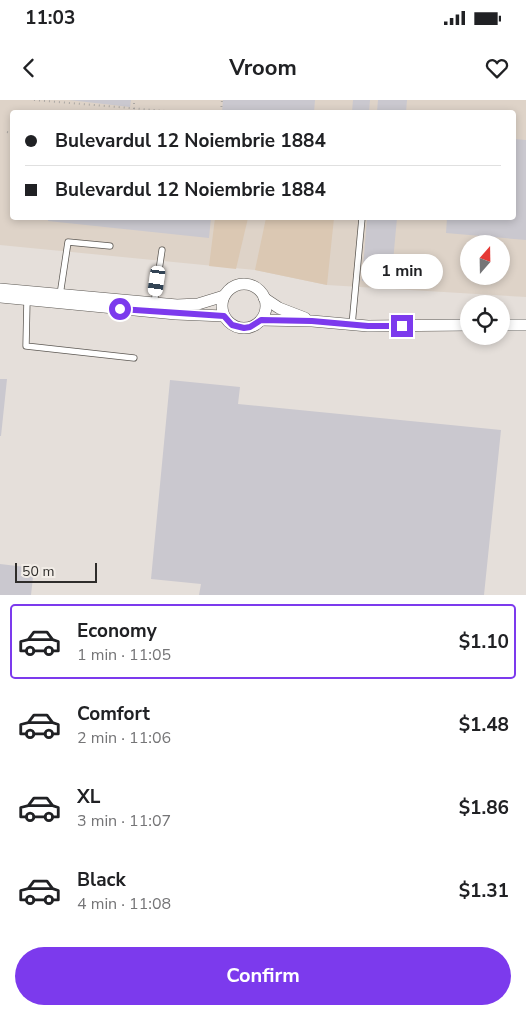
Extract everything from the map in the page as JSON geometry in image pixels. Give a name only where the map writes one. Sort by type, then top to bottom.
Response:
[{"type":"street","points":[[0,289],[177,306],[198,304],[224,296],[234,287],[247,284],[257,289],[264,298],[279,308],[312,321]]},
{"type":"street","points":[[224,296],[222,309],[224,316],[232,325],[238,327],[250,327],[261,320],[312,321],[352,325],[460,325]]},
{"type":"street","points":[[0,297],[176,314],[224,316]]},
{"type":"street","points":[[261,320],[266,306],[264,298]]},
{"type":"street","points":[[510,325],[526,325]]},
{"type":"lane","points":[[352,325],[362,220]]},
{"type":"lane","points":[[60,295],[68,242],[110,246]]},
{"type":"lane","points":[[154,304],[162,250]]},
{"type":"lane","points":[[28,300],[26,346],[134,358]]},
{"type":"path","points":[[34,100],[149,110]]},
{"type":"path","points":[[134,100],[134,109]]},
{"type":"path","points":[[6,132],[10,133]]},
{"type":"shaded area","points":[[0,100],[526,100],[526,297],[327,285],[255,270],[0,245]]},
{"type":"shaded area","points":[[215,220],[248,220],[236,269],[209,266]]},
{"type":"shaded area","points":[[266,220],[334,220],[327,285],[255,270]]},
{"type":"building","points":[[69,100],[131,100],[130,107]]},
{"type":"building","points":[[223,100],[315,100],[314,110],[222,110]]},
{"type":"building","points":[[353,100],[370,100],[369,110],[352,110]]},
{"type":"building","points":[[378,100],[407,100],[406,110],[377,110]]},
{"type":"building","points":[[516,139],[526,140],[526,240],[510,239],[510,235],[446,233],[447,220],[516,220]]},
{"type":"building","points":[[48,220],[211,220],[209,238]]},
{"type":"building","points":[[367,220],[397,220],[391,283],[362,281]]},
{"type":"building","points":[[0,379],[7,379],[1,436],[0,436]]},
{"type":"building","points":[[170,380],[240,387],[238,404],[501,430],[484,595],[199,595],[201,584],[151,579]]},
{"type":"building","points":[[0,564],[34,568],[31,595],[0,595]]},
{"type":"route","points":[[120,309],[224,316],[232,325],[244,328],[250,327],[261,320],[402,326]]}]
